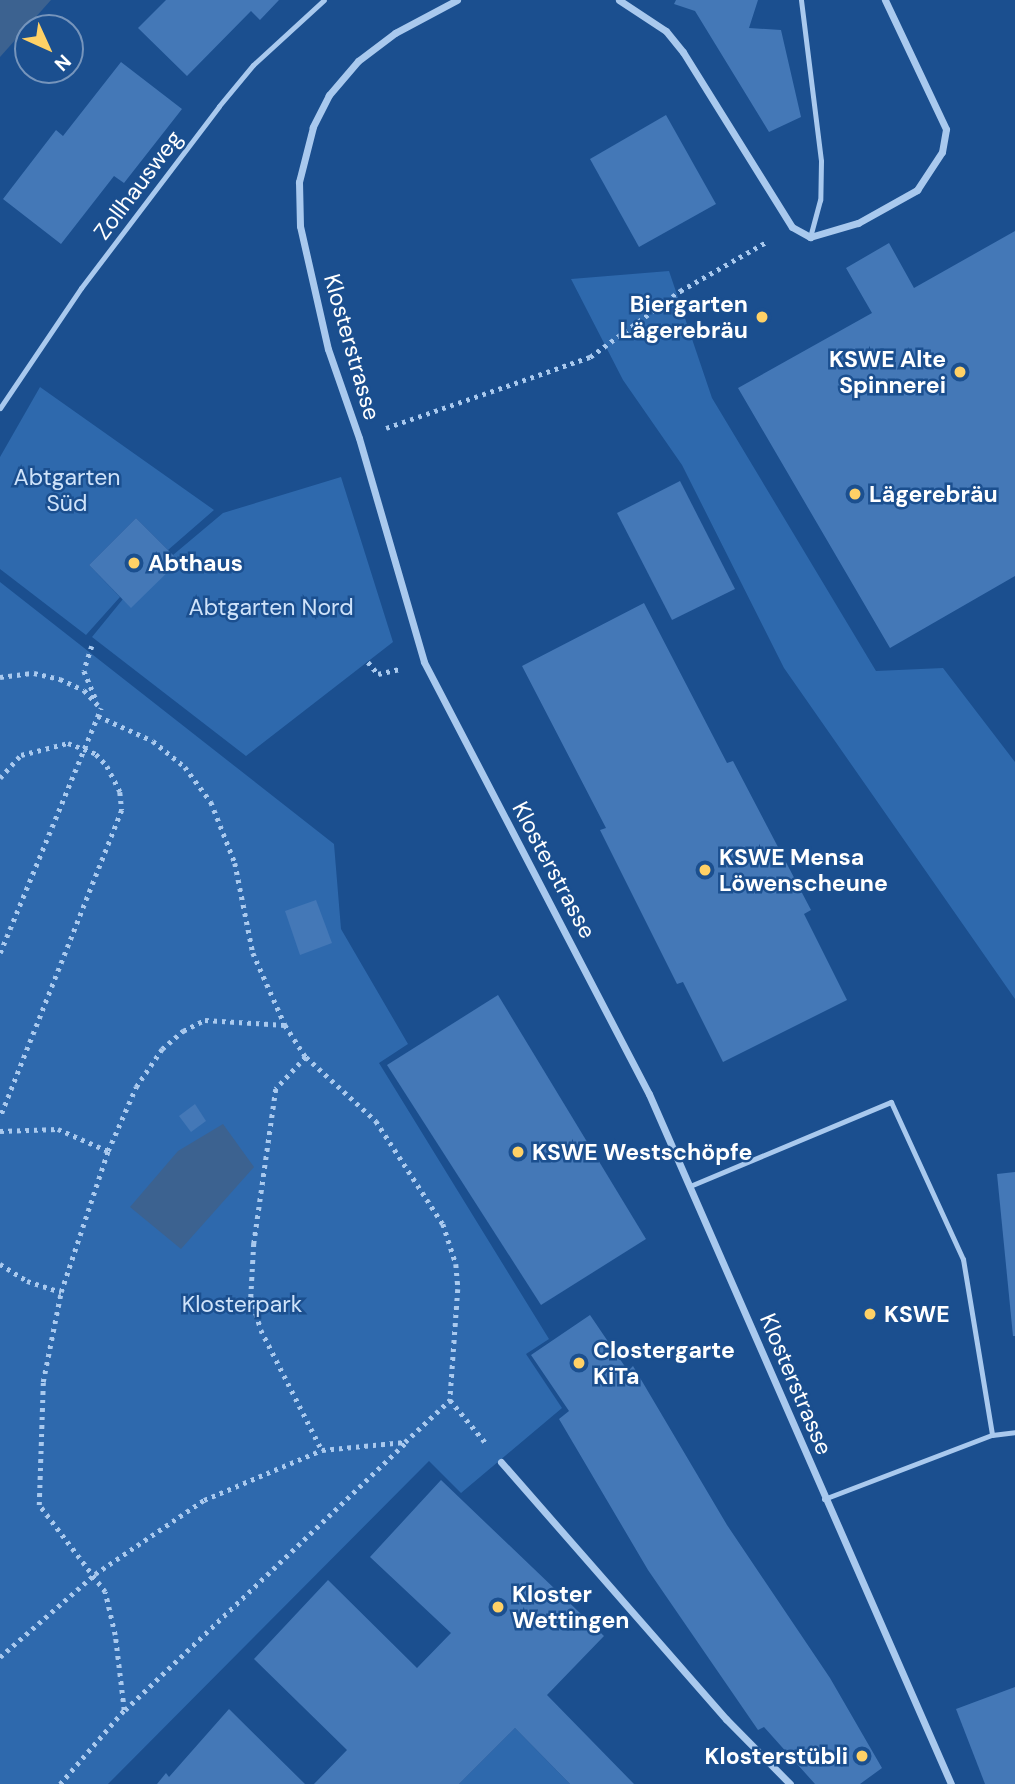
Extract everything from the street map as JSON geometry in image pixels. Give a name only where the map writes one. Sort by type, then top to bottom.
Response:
[{"type":"street","name":"Klosterstrasse","points":[[457,0],[395,33],[351,70],[329,95],[313,127],[299,182],[300,226],[328,349],[359,438],[424,662],[649,1094],[951,1784]]},
{"type":"street","points":[[619,0],[655,22],[683,52],[792,227],[810,237],[858,223],[917,190],[942,152],[946,129],[885,0]]},
{"type":"street","points":[[501,1462],[726,1719],[790,1784]]},
{"type":"lane","name":"Zollhausweg","points":[[0,408],[81,288],[219,106],[253,65],[324,0]]},
{"type":"lane","points":[[801,0],[821,161],[820,200],[810,237]]},
{"type":"lane","points":[[691,1186],[891,1102],[963,1259],[992,1435]]},
{"type":"lane","points":[[824,1499],[992,1435],[1015,1432]]},
{"type":"path","points":[[359,438],[590,357],[680,291],[792,227]]},
{"type":"path","points":[[92,646],[83,661],[84,671],[102,708]]},
{"type":"path","points":[[0,677],[34,673],[60,679],[84,690],[102,708]]},
{"type":"path","points":[[0,953],[102,708]]},
{"type":"path","points":[[60,1784],[124,1710],[450,1401],[458,1289],[456,1264],[443,1223],[376,1121],[306,1057],[285,1025],[253,953],[234,863],[211,802],[169,753],[143,735],[98,716]]},
{"type":"path","points":[[0,778],[21,755],[36,748],[68,743],[96,754],[115,779],[122,810],[0,1118]]},
{"type":"path","points":[[124,1710],[111,1612],[95,1574],[39,1505],[43,1382],[61,1292],[108,1151],[136,1087],[162,1049],[183,1031],[205,1020],[223,1019],[285,1025]]},
{"type":"path","points":[[306,1057],[276,1089],[254,1243],[251,1297],[261,1330],[322,1450]]},
{"type":"path","points":[[0,1131],[58,1129],[108,1151]]},
{"type":"path","points":[[0,1264],[27,1281],[61,1292]]},
{"type":"path","points":[[450,1401],[501,1462]]},
{"type":"path","points":[[0,1657],[95,1574],[204,1500],[322,1450],[405,1442]]},
{"type":"green space","points":[[669,271],[712,398],[876,671],[943,668],[1015,762],[1015,999],[784,668],[682,465],[623,380],[571,279]]},
{"type":"green space","name":"Abtgarten Süd","points":[[40,387],[214,510],[168,550],[136,518],[89,565],[120,597],[86,635],[0,569],[0,457]]},
{"type":"green space","name":"Abtgarten Nord","points":[[341,477],[393,642],[246,756],[92,637],[123,599],[179,561],[173,555],[223,513]]},
{"type":"green space","name":"Klosterpark","points":[[0,582],[334,844],[341,929],[408,1044],[379,1063],[549,1339],[526,1354],[562,1408],[461,1493],[429,1461],[108,1784],[0,1784]]},
{"type":"green space","points":[[515,1728],[570,1784],[459,1784]]},
{"type":"shaded area","points":[[0,0],[51,0],[38,14],[14,14],[14,41],[0,57]]},
{"type":"shaded area","points":[[223,1124],[254,1167],[181,1249],[130,1207],[178,1151]]},
{"type":"building","points":[[166,0],[279,0],[260,20],[251,11],[187,76],[138,28]]},
{"type":"building","points":[[676,0],[758,0],[749,28],[781,30],[801,117],[769,132],[695,11],[674,4]]},
{"type":"building","points":[[121,62],[182,109],[124,183],[114,176],[61,244],[3,199],[56,130],[63,136]]},
{"type":"building","points":[[666,115],[716,204],[639,247],[590,159]]},
{"type":"building","points":[[1015,231],[1015,576],[890,648],[738,388],[872,313],[846,268],[889,243],[914,288]]},
{"type":"building","points":[[680,481],[735,589],[672,620],[617,513]]},
{"type":"building","name":"Abthaus","points":[[136,518],[179,561],[131,608],[89,565]]},
{"type":"building","name":"KSWE Mensa Löwenscheune","points":[[644,603],[727,763],[733,761],[811,910],[804,914],[847,1000],[723,1062],[683,982],[677,984],[600,830],[606,828],[522,666]]},
{"type":"building","points":[[316,900],[332,943],[300,955],[285,911]]},
{"type":"building","name":"KSWE Westschöpfe","points":[[498,995],[646,1239],[541,1305],[387,1065]]},
{"type":"building","points":[[195,1104],[206,1121],[191,1132],[179,1116]]},
{"type":"building","points":[[1015,1172],[1015,1336],[1013,1336],[997,1174]]},
{"type":"building","points":[[590,1315],[628,1371],[633,1366],[727,1525],[830,1678],[882,1768],[860,1784],[815,1784],[764,1727],[758,1730],[648,1570],[559,1419],[569,1411],[531,1355]]},
{"type":"building","name":"Kloster Wettingen","points":[[441,1480],[604,1636],[547,1695],[634,1784],[570,1784],[515,1728],[459,1784],[314,1784],[347,1750],[254,1659],[328,1580],[417,1668],[451,1633],[370,1557]]},
{"type":"building","points":[[1015,1687],[1015,1784],[985,1784],[956,1709]]},
{"type":"building","points":[[229,1709],[305,1784],[157,1784],[166,1773],[169,1777]]},
{"type":"place","name":"Biergarten Lägerebräu","points":[[762,317]]},
{"type":"place","name":"KSWE Alte Spinnerei","points":[[960,372]]},
{"type":"place","name":"Lägerebräu","points":[[855,494]]},
{"type":"place","name":"Abthaus","points":[[134,563]]},
{"type":"place","name":"KSWE Mensa Löwenscheune","points":[[705,870]]},
{"type":"place","name":"KSWE Westschöpfe","points":[[518,1152]]},
{"type":"place","name":"KSWE","points":[[870,1314]]},
{"type":"place","name":"Clostergarte KiTa","points":[[579,1363]]},
{"type":"place","name":"Kloster Wettingen","points":[[498,1607]]},
{"type":"place","name":"Klosterstübli","points":[[862,1756]]}]
